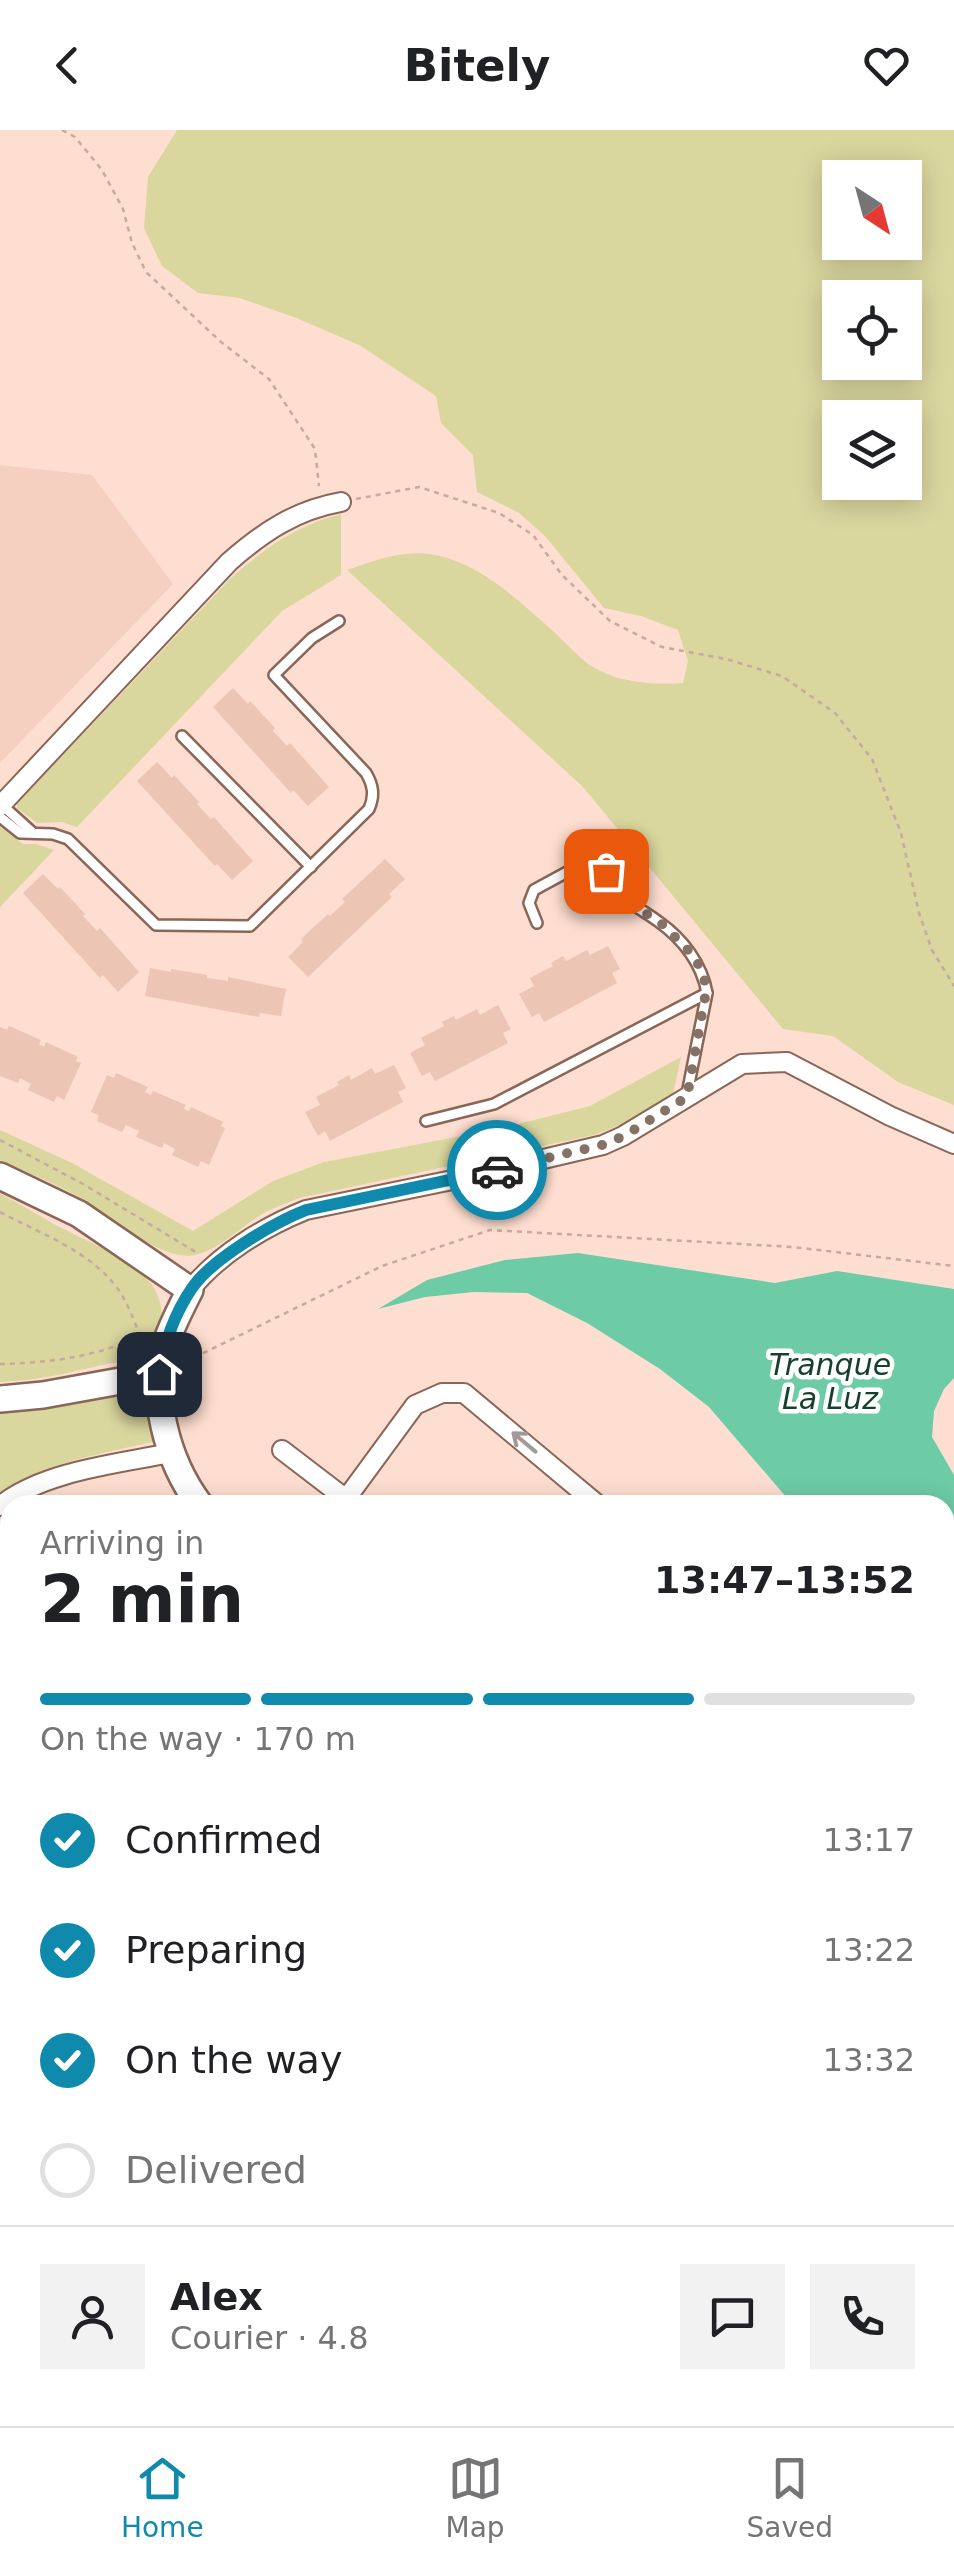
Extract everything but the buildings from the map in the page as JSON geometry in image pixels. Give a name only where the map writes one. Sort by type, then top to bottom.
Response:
[{"type":"street","points":[[1,805],[228,562],[294,516],[342,502]]},
{"type":"street","points":[[193,1495],[170,1453],[160,1394],[160,1366],[173,1324],[190,1290],[204,1274],[281,1220],[306,1210],[581,1151],[624,1136],[742,1064],[786,1062],[954,1144]]},
{"type":"street","points":[[0,1176],[79,1214],[190,1290]]},
{"type":"street","points":[[155,1264],[184,1268],[218,1261]]},
{"type":"street","points":[[155,1264],[172,1298],[173,1324]]},
{"type":"street","points":[[0,1399],[43,1395],[160,1366]]},
{"type":"street","points":[[351,1495],[414,1406],[442,1393],[464,1393],[586,1495]]},
{"type":"street","points":[[282,1450],[337,1495]]},
{"type":"street","points":[[17,1495],[60,1477],[170,1453]]},
{"type":"lane","points":[[0,817],[18,832],[68,839],[156,925],[247,927],[369,808],[373,792],[366,773],[274,676],[312,638],[339,621]]},
{"type":"lane","points":[[182,736],[311,867]]},
{"type":"lane","points":[[1,805],[32,832]]},
{"type":"lane","points":[[537,923],[529,903],[534,890],[591,859],[600,862],[626,901],[661,923],[694,956],[704,976],[706,992],[687,1097]]},
{"type":"lane","points":[[588,903],[615,888]]},
{"type":"lane","points":[[426,1121],[494,1104],[706,992]]},
{"type":"path","points":[[62,130],[75,137],[102,170],[146,272],[278,390],[316,448],[322,506]]},
{"type":"path","points":[[342,502],[419,486],[499,512],[533,535],[562,575],[610,620],[662,647],[782,676],[836,713],[872,758],[901,833],[919,913],[932,950],[954,986]]},
{"type":"path","points":[[0,1140],[218,1261]]},
{"type":"path","points":[[0,1212],[76,1252],[108,1276],[124,1297],[140,1336],[160,1366],[382,1266],[490,1230],[793,1247],[954,1266]]},
{"type":"path","points":[[0,1364],[102,1351],[140,1336]]},
{"type":"shaded area","points":[[177,130],[954,130],[954,1105],[898,1082],[833,1036],[783,1029],[583,787],[347,570],[409,554],[448,558],[496,584],[593,667],[636,682],[683,683],[688,661],[678,630],[604,608],[545,536],[519,513],[477,492],[473,455],[441,423],[436,396],[361,346],[299,319],[240,298],[198,293],[162,266],[144,228],[148,177]]},
{"type":"shaded area","points":[[0,465],[92,475],[173,584],[0,763]]},
{"type":"shaded area","points":[[341,514],[341,575],[282,611],[77,827],[62,822],[37,823],[17,808],[231,578],[282,539]]},
{"type":"shaded area","points":[[0,827],[23,844],[54,850],[0,907]]},
{"type":"shaded area","points":[[681,1057],[673,1094],[625,1123],[594,1135],[299,1198],[264,1213],[199,1254],[185,1256],[152,1245],[77,1196],[0,1160],[0,1130],[72,1163],[193,1231],[273,1181],[324,1162],[494,1130],[590,1106]]},
{"type":"shaded area","points":[[0,1194],[113,1254],[144,1276],[157,1293],[162,1321],[151,1348],[126,1361],[0,1382]]},
{"type":"shaded area","points":[[149,1385],[156,1441],[54,1467],[0,1495],[0,1414]]},
{"type":"water","name":"Tranque La Luz","points":[[578,1253],[775,1283],[837,1271],[954,1289],[954,1378],[934,1411],[932,1437],[954,1475],[954,1495],[784,1495],[709,1407],[660,1369],[587,1323],[527,1293],[474,1292],[425,1297],[378,1309],[427,1280],[505,1260]]},
{"type":"way so far","points":[[497,1170],[602,1145],[687,1097],[706,992],[704,976],[694,956],[661,923],[626,901],[606,871]]},
{"type":"route","points":[[159,1374],[166,1342],[190,1290],[245,1242],[281,1220],[306,1210],[497,1170]]}]
